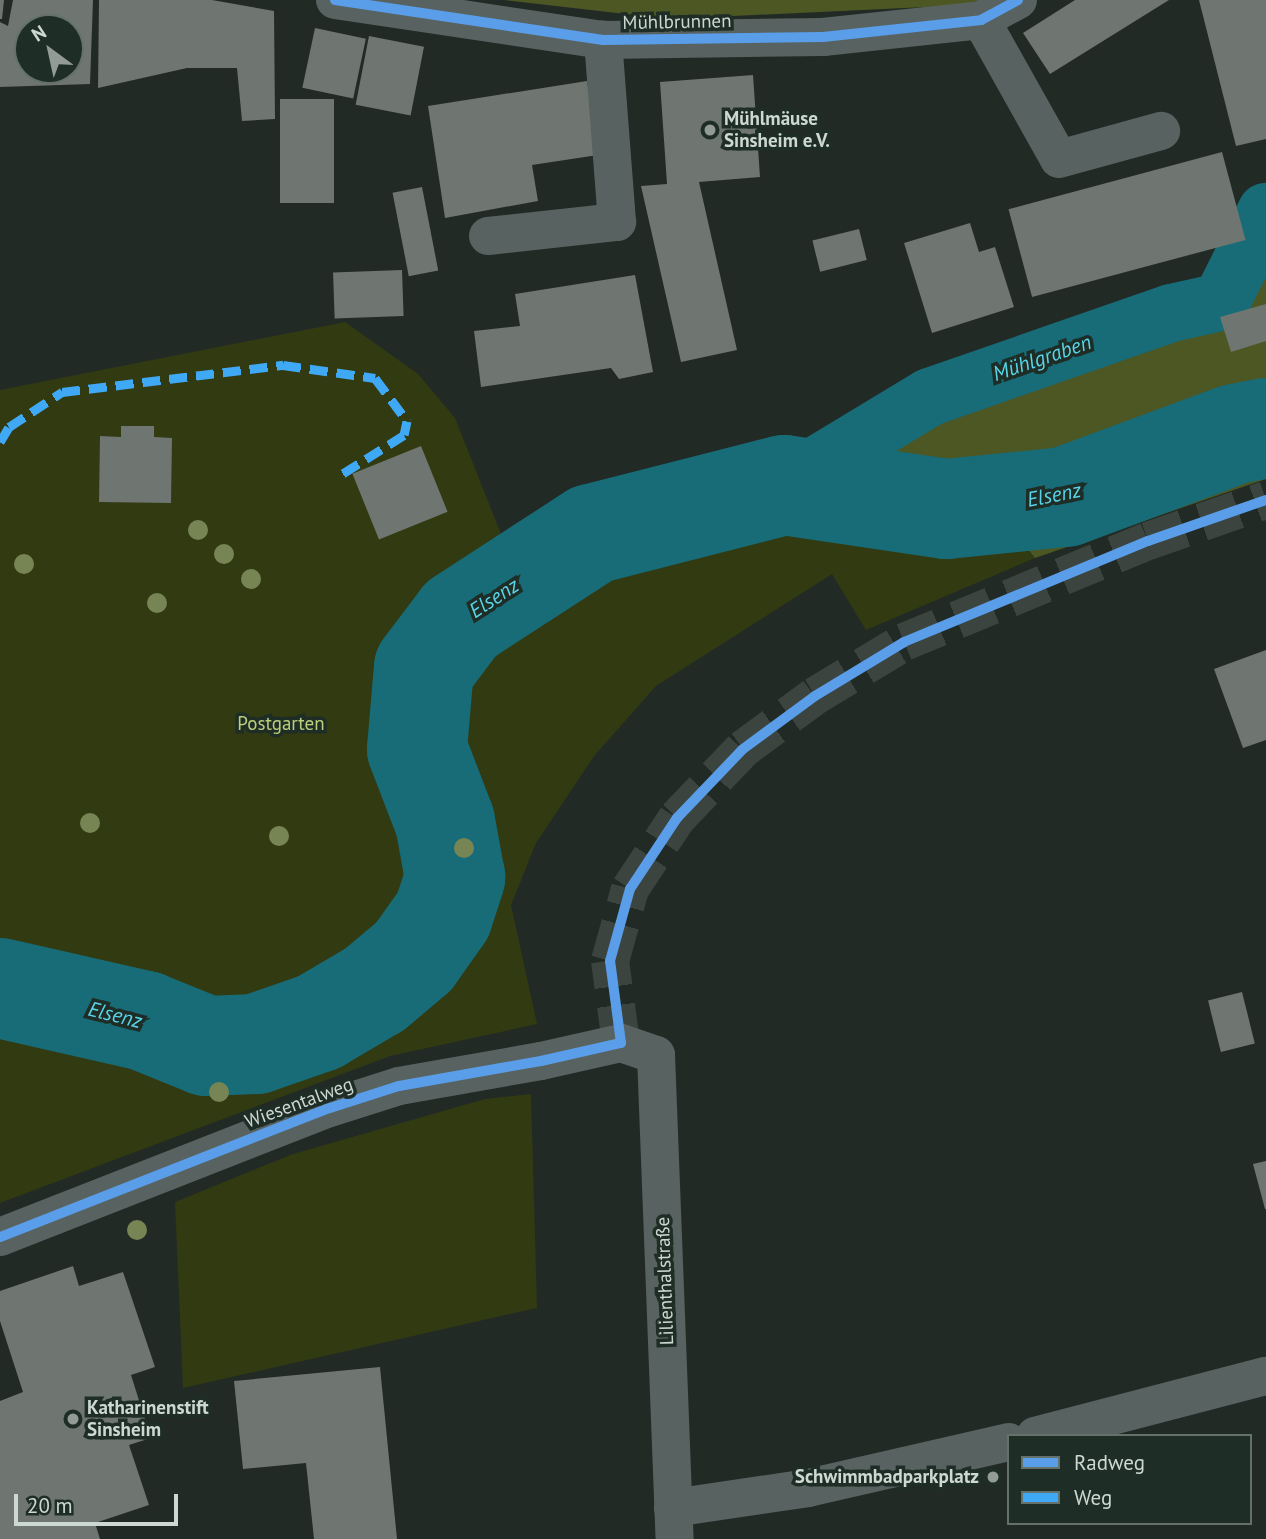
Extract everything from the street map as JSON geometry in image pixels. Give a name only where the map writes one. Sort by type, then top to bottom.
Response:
[{"type":"street","name":"Mühlbrunnen","points":[[335,0],[603,40],[823,37],[981,20],[1018,0]]},
{"type":"street","points":[[981,20],[1059,159],[1161,131]]},
{"type":"street","name":"Mühlbrunnen","points":[[488,236],[617,222],[603,40]]},
{"type":"street","name":"Wiesentalweg","points":[[0,1237],[330,1108],[399,1086],[541,1061],[621,1042],[656,1055]]},
{"type":"street","name":"Lilienthalstraße","points":[[656,1055],[674,1523],[808,1488],[1007,1442]]},
{"type":"street","points":[[1043,1434],[1266,1376]]},
{"type":"green space","points":[[504,0],[979,0],[968,5],[669,19]]},
{"type":"green space","points":[[1266,193],[1266,479],[1035,558],[1000,514],[789,504],[768,485],[916,389],[1233,279],[1253,203]]},
{"type":"green space","name":"Postgarten","points":[[345,322],[418,374],[455,418],[514,567],[615,498],[768,485],[789,504],[1000,514],[1035,558],[866,630],[832,574],[656,686],[594,756],[536,843],[511,905],[537,1024],[390,1056],[0,1203],[0,390]]},
{"type":"green space","points":[[531,1094],[537,1308],[183,1388],[175,1202],[293,1154],[485,1099]]},
{"type":"building","points":[[0,0],[4,0],[2,19],[0,19]]},
{"type":"building","points":[[13,0],[93,0],[90,84],[0,87],[0,22],[8,26]]},
{"type":"building","points":[[99,0],[212,0],[274,11],[275,119],[242,121],[237,68],[187,68],[98,88]]},
{"type":"building","points":[[1075,0],[1169,0],[1050,74],[1023,33]]},
{"type":"building","points":[[1199,0],[1266,0],[1266,139],[1236,146]]},
{"type":"building","points":[[315,28],[366,39],[353,98],[302,88]]},
{"type":"building","points":[[369,36],[424,47],[411,115],[356,105]]},
{"type":"building","points":[[753,75],[760,177],[699,182],[737,350],[681,362],[641,186],[667,184],[660,82]]},
{"type":"building","points":[[587,81],[598,155],[532,165],[538,201],[445,218],[428,106]]},
{"type":"building","points":[[280,99],[334,99],[334,203],[280,203]]},
{"type":"building","points":[[1222,152],[1246,240],[1032,297],[1009,209]]},
{"type":"building","points":[[422,187],[438,270],[409,276],[393,193]]},
{"type":"building","points":[[970,223],[979,252],[995,247],[1014,307],[932,333],[904,243]]},
{"type":"building","points":[[859,229],[867,260],[820,272],[812,241]]},
{"type":"building","points":[[402,270],[404,316],[335,318],[333,272]]},
{"type":"building","points":[[635,275],[653,372],[619,379],[611,368],[481,387],[474,331],[520,326],[515,294]]},
{"type":"building","points":[[1266,304],[1266,341],[1231,352],[1220,317]]},
{"type":"building","points":[[121,426],[154,426],[154,437],[172,438],[171,503],[99,502],[100,436],[121,437]]},
{"type":"building","points":[[421,446],[448,512],[379,540],[352,474]]},
{"type":"building","points":[[1266,650],[1266,740],[1243,748],[1214,669]]},
{"type":"building","points":[[1242,992],[1255,1043],[1221,1052],[1208,1000]]},
{"type":"building","points":[[1266,1161],[1266,1209],[1265,1209],[1253,1164]]},
{"type":"building","name":"Katharinenstift Sinsheim","points":[[73,1266],[79,1286],[123,1272],[155,1367],[131,1375],[151,1438],[129,1445],[149,1505],[95,1523],[100,1539],[0,1539],[0,1401],[23,1392],[0,1321],[0,1291]]},
{"type":"building","points":[[380,1367],[397,1539],[314,1539],[306,1463],[243,1469],[234,1381]]},
{"type":"waterway","name":"Mühlgraben","points":[[784,485],[930,397],[1171,313],[1221,302],[1266,212]]},
{"type":"waterway","name":"Elsenz","points":[[0,988],[145,1021],[207,1046],[256,1044],[319,1022],[375,989],[414,956],[443,915],[455,877],[445,822],[417,749],[424,668],[461,619],[592,534],[784,485],[946,509],[1065,497],[1235,434],[1266,428]]},
{"type":"tunnel","points":[[621,1043],[610,961],[630,889],[677,818],[743,749],[815,696],[904,642],[1148,541],[1266,500]]},
{"type":"marked path","points":[[0,442],[9,427],[62,392],[283,365],[375,378],[407,421],[404,435],[339,476]]},
{"type":"cycle path","points":[[335,0],[603,40],[823,37],[981,20],[1018,0]]},
{"type":"cycle path","points":[[0,1237],[330,1108],[399,1086],[541,1061],[621,1043],[610,961],[630,889],[677,818],[743,749],[815,696],[904,642],[1148,541],[1266,500]]},
{"type":"place","name":"Mühlmäuse Sinsheim e.V.","points":[[710,130]]},
{"type":"place","name":"Katharinenstift Sinsheim","points":[[73,1419]]},
{"type":"place","name":"Schwimmbadparkplatz","points":[[993,1477]]}]
